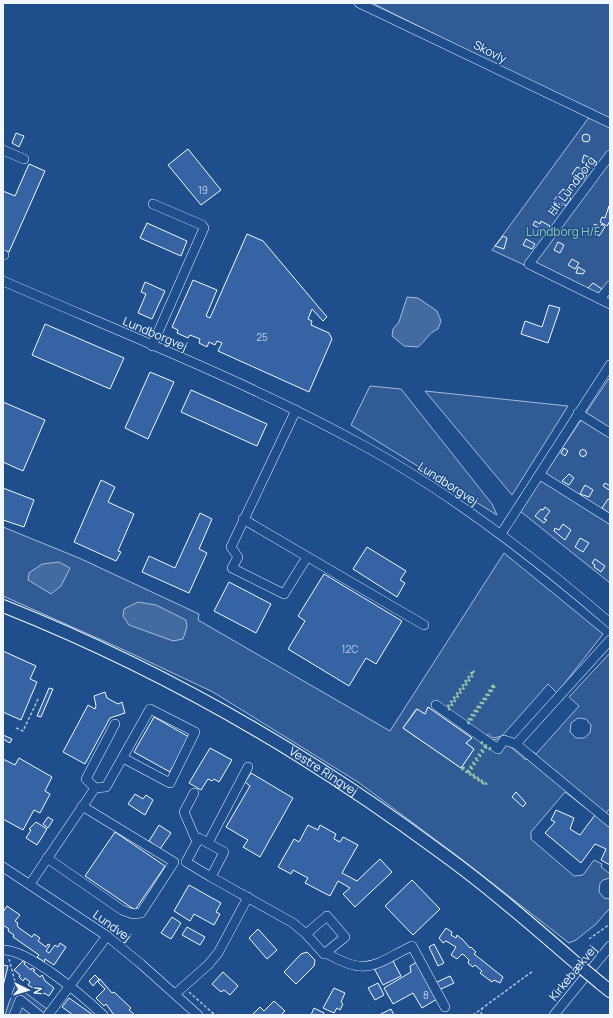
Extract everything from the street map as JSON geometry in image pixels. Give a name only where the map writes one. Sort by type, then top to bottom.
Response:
[{"type":"main road","name":"Vestre Ringvej","points":[[3,606],[56,627],[152,672],[251,726],[310,762],[364,797],[438,849],[503,901],[610,991]]},
{"type":"street","name":"Skovly","points":[[359,3],[610,123]]},
{"type":"street","points":[[3,150],[24,159]]},
{"type":"street","name":"Hf. Lundborg","points":[[610,155],[529,264],[610,304]]},
{"type":"street","points":[[152,346],[204,228],[202,225],[153,204]]},
{"type":"street","name":"Lundborgvej","points":[[3,281],[296,410],[369,448],[437,490],[501,534],[560,580],[610,623]]},
{"type":"street","points":[[600,299],[610,286]]},
{"type":"street","points":[[501,534],[610,365]]},
{"type":"street","points":[[296,410],[231,547],[238,557],[232,568],[284,594],[307,557]]},
{"type":"street","points":[[578,413],[610,433]]},
{"type":"street","points":[[540,475],[610,519]]},
{"type":"street","points":[[243,519],[424,626]]},
{"type":"street","points":[[516,744],[610,640]]},
{"type":"street","points":[[436,705],[498,749],[504,740],[516,744],[610,822]]},
{"type":"street","points":[[30,884],[95,788],[106,786],[150,709],[195,732],[170,783],[123,758]]},
{"type":"street","points":[[95,788],[86,779],[115,724]]},
{"type":"street","points":[[208,843],[248,767]]},
{"type":"street","points":[[194,793],[184,812],[197,842]]},
{"type":"street","points":[[47,858],[122,910],[133,914],[141,913],[174,862],[82,806]]},
{"type":"street","points":[[211,877],[224,852],[199,838],[186,862],[211,877],[293,923],[306,934],[324,954],[326,953],[343,962],[362,968],[370,967],[412,946],[445,1007]]},
{"type":"street","name":"Lundvej","points":[[3,867],[106,936],[198,1015]]},
{"type":"street","points":[[175,994],[208,965],[218,952],[248,897]]},
{"type":"street","points":[[306,934],[327,916],[345,937],[326,953]]},
{"type":"street","points":[[48,1015],[106,936]]},
{"type":"street","name":"Kirkebækvej","points":[[554,1015],[610,946]]},
{"type":"street","points":[[6,950],[25,956],[68,986],[103,1015]]},
{"type":"street","points":[[14,1015],[20,1000],[39,1015]]},
{"type":"path","points":[[16,728],[23,731],[39,697]]},
{"type":"path","points":[[589,939],[610,924]]},
{"type":"path","points":[[6,950],[20,1000]]},
{"type":"path","points":[[473,1015],[533,971]]},
{"type":"path","points":[[183,987],[215,1015]]},
{"type":"path","points":[[481,1015],[482,1009]]},
{"type":"shaded area","points":[[372,3],[610,3],[610,120],[592,112]]},
{"type":"shaded area","name":"Lundborg H/F","points":[[590,116],[610,126],[610,305],[492,250]]},
{"type":"shaded area","points":[[407,297],[418,298],[437,311],[441,321],[438,329],[418,347],[404,346],[392,336],[393,329],[399,322]]},
{"type":"shaded area","points":[[610,377],[610,583],[520,511]]},
{"type":"shaded area","points":[[370,386],[401,389],[492,504],[497,515],[351,425]]},
{"type":"shaded area","points":[[425,391],[568,406],[512,495]]},
{"type":"shaded area","points":[[3,527],[79,558],[199,614],[198,620],[390,731],[504,553],[603,634],[557,693],[548,684],[502,736],[493,738],[488,734],[487,736],[493,740],[500,738],[526,760],[533,752],[536,754],[579,706],[569,697],[610,653],[610,808],[601,820],[565,792],[531,832],[531,839],[574,876],[583,875],[594,860],[602,864],[601,867],[610,874],[610,878],[603,880],[600,883],[599,892],[604,898],[610,899],[610,908],[596,924],[576,940],[569,943],[464,861],[358,782],[213,692],[3,596]],"holes":[[[428,707],[472,738],[466,743],[474,749],[461,768],[403,728],[416,709],[425,714]],[[578,718],[586,719],[591,725],[590,733],[584,738],[576,738],[570,732],[571,723]]]},
{"type":"shaded area","points":[[59,562],[70,568],[61,586],[51,594],[28,580],[29,573],[42,564]]},
{"type":"shaded area","points":[[138,602],[156,605],[186,620],[187,627],[183,639],[173,641],[129,625],[123,616],[124,609]]},
{"type":"shaded area","points":[[15,985],[55,1015],[5,1015]]},
{"type":"building","points":[[16,133],[24,136],[19,147],[12,143]]},
{"type":"building","points":[[586,134],[589,135],[589,141],[586,142],[583,141],[582,138],[583,135]]},
{"type":"building","points":[[188,149],[221,190],[201,205],[168,165]]},
{"type":"building","points":[[584,155],[593,159],[590,165],[582,162]]},
{"type":"building","points":[[29,164],[45,171],[9,252],[3,250],[3,191],[15,196]]},
{"type":"building","points":[[577,167],[588,172],[584,180],[572,174]]},
{"type":"building","points":[[563,189],[569,193],[567,195],[571,199],[566,206],[562,203],[560,205],[554,200]]},
{"type":"building","points":[[552,206],[558,209],[556,214],[550,211]]},
{"type":"building","points":[[609,206],[610,221],[607,226],[600,222],[602,217],[605,218]]},
{"type":"building","points":[[535,221],[540,224],[541,221],[550,226],[547,232],[538,230],[539,228],[533,225]]},
{"type":"building","points":[[147,223],[187,241],[181,256],[140,238]]},
{"type":"building","points":[[595,224],[600,227],[602,224],[605,227],[599,236],[591,229]]},
{"type":"building","points":[[247,234],[263,241],[327,317],[323,321],[312,309],[308,319],[312,321],[311,325],[329,333],[332,339],[309,392],[218,351],[222,343],[217,341],[215,345],[209,342],[207,347],[199,343],[200,339],[190,335],[188,338],[177,333],[178,330],[172,327],[193,280],[217,290],[206,316],[210,318]]},
{"type":"building","points":[[503,236],[507,238],[504,249],[495,246]]},
{"type":"building","points":[[526,239],[535,244],[532,249],[523,245]]},
{"type":"building","points":[[558,242],[564,245],[560,253],[554,250]]},
{"type":"building","points":[[572,259],[579,263],[575,269],[568,265]]},
{"type":"building","points":[[578,267],[585,271],[583,274],[576,273]]},
{"type":"building","points":[[145,282],[165,291],[152,319],[138,313],[146,294],[141,292]]},
{"type":"building","points":[[593,283],[602,289],[597,295],[586,290]]},
{"type":"building","points":[[549,305],[560,308],[548,343],[521,334],[525,321],[542,327]]},
{"type":"building","points":[[45,324],[124,358],[110,389],[32,355]]},
{"type":"building","points":[[150,372],[174,382],[148,439],[125,428]]},
{"type":"building","points":[[191,390],[267,424],[257,446],[181,412]]},
{"type":"building","points":[[3,402],[45,420],[23,471],[3,462]]},
{"type":"building","points":[[564,448],[568,451],[565,456],[561,453]]},
{"type":"building","points":[[583,450],[586,453],[583,456],[580,453]]},
{"type":"building","points":[[569,474],[574,478],[569,485],[562,481]]},
{"type":"building","points":[[101,480],[115,487],[108,502],[134,514],[118,551],[121,552],[116,561],[74,542]]},
{"type":"building","points":[[605,483],[610,486],[609,490],[603,486]]},
{"type":"building","points":[[585,485],[593,490],[589,497],[580,494]]},
{"type":"building","points":[[3,488],[34,500],[24,527],[3,520]]},
{"type":"building","points":[[608,499],[610,500],[610,514],[602,508]]},
{"type":"building","points":[[545,507],[550,511],[544,519],[547,520],[544,523],[535,516]]},
{"type":"building","points":[[200,513],[212,519],[199,549],[207,553],[189,593],[142,572],[149,556],[175,568]]},
{"type":"building","points":[[563,524],[571,530],[565,540],[554,531],[555,528],[559,530]]},
{"type":"building","points":[[580,538],[589,543],[583,552],[575,547]]},
{"type":"building","points":[[367,547],[406,571],[400,580],[405,583],[397,597],[353,569]]},
{"type":"building","points":[[595,559],[605,566],[601,572],[594,567],[595,565],[592,563]]},
{"type":"building","points":[[324,574],[402,621],[376,664],[366,658],[349,686],[288,649],[305,621],[298,616]]},
{"type":"building","points":[[229,582],[271,604],[256,633],[214,611]]},
{"type":"building","points":[[3,651],[36,666],[30,679],[37,682],[21,720],[3,712]]},
{"type":"building","points":[[49,688],[53,689],[41,717],[37,716]]},
{"type":"building","points":[[105,692],[107,698],[118,704],[122,702],[125,713],[110,718],[85,764],[63,752],[88,705],[95,709],[96,706],[94,696]]},
{"type":"building","points":[[428,707],[472,738],[466,743],[474,749],[461,768],[403,728],[417,709],[425,714]]},
{"type":"building","points":[[154,717],[189,737],[170,772],[134,752]]},
{"type":"building","points":[[3,735],[12,739],[10,743],[3,739]]},
{"type":"building","points":[[210,748],[232,760],[219,782],[214,779],[212,781],[208,779],[201,790],[189,783]]},
{"type":"building","points":[[19,758],[52,777],[45,791],[50,794],[40,813],[34,810],[23,830],[3,819],[3,759],[15,765]]},
{"type":"building","points":[[251,773],[293,798],[260,857],[243,847],[248,840],[226,827],[250,786],[245,782]]},
{"type":"building","points":[[516,792],[526,803],[523,807],[512,797]]},
{"type":"building","points":[[135,794],[143,799],[146,795],[153,800],[145,815],[128,804]]},
{"type":"building","points":[[556,810],[574,818],[570,829],[580,835],[595,815],[610,828],[610,865],[601,860],[606,849],[595,844],[581,863],[545,833],[555,822],[551,820]]},
{"type":"building","points":[[48,817],[53,820],[48,828],[43,824]]},
{"type":"building","points":[[36,822],[47,829],[37,845],[26,838],[31,830],[29,829]]},
{"type":"building","points":[[159,825],[171,833],[160,849],[149,841]]},
{"type":"building","points":[[308,825],[318,830],[320,825],[336,834],[334,839],[340,842],[343,837],[358,845],[342,873],[357,881],[380,859],[392,872],[355,907],[343,894],[350,888],[338,881],[330,896],[305,883],[308,878],[293,870],[291,874],[278,867],[294,839],[299,842]]},
{"type":"building","points":[[115,832],[165,866],[135,910],[85,876]]},
{"type":"building","points":[[412,880],[440,909],[413,935],[385,906]]},
{"type":"building","points":[[189,885],[221,903],[216,912],[220,914],[214,925],[194,914],[190,921],[174,911]]},
{"type":"building","points":[[7,906],[20,915],[15,921],[18,923],[17,925],[19,928],[32,937],[34,934],[40,938],[38,941],[46,947],[48,944],[50,945],[46,951],[49,953],[55,945],[58,947],[60,943],[66,947],[54,965],[45,959],[44,962],[37,957],[39,955],[13,937],[14,935],[8,931],[9,929],[3,925],[3,912]]},
{"type":"building","points":[[172,917],[181,923],[171,939],[161,933]]},
{"type":"building","points":[[187,927],[205,937],[200,945],[182,935]]},
{"type":"building","points":[[446,928],[452,932],[451,935],[456,938],[457,935],[476,952],[474,954],[503,977],[500,983],[494,980],[492,982],[480,973],[482,971],[475,965],[473,967],[468,963],[469,960],[464,955],[462,954],[457,959],[451,955],[456,947],[446,941],[443,943],[439,938]]},
{"type":"building","points":[[258,929],[277,950],[267,959],[249,938]]},
{"type":"building","points":[[434,944],[444,963],[438,966],[429,947]]},
{"type":"building","points":[[307,952],[315,960],[314,966],[296,984],[284,972],[301,954]]},
{"type":"building","points":[[392,959],[401,976],[383,985],[374,968]]},
{"type":"building","points":[[23,961],[25,962],[24,964],[31,970],[32,968],[35,970],[33,971],[40,977],[42,975],[45,981],[54,988],[49,996],[44,993],[42,995],[38,992],[39,989],[28,985],[30,982],[25,978],[23,981],[19,977],[20,975],[14,970]]},
{"type":"building","points":[[417,962],[437,999],[422,1008],[413,993],[393,1004],[384,988],[411,972],[410,966]]},
{"type":"building","points":[[3,965],[8,966],[3,986]]},
{"type":"building","points":[[223,972],[238,986],[230,995],[224,990],[221,992],[212,984]]},
{"type":"building","points":[[95,975],[99,979],[93,986],[89,981]]},
{"type":"building","points":[[450,976],[454,983],[439,990],[435,983]]},
{"type":"building","points":[[100,979],[112,993],[114,992],[131,1008],[129,1010],[135,1015],[114,1015],[106,1004],[104,1006],[96,998],[105,989],[98,982]]},
{"type":"building","points":[[378,983],[384,995],[375,1000],[368,988]]},
{"type":"building","points":[[334,988],[345,993],[341,1002],[343,1004],[340,1010],[337,1008],[334,1013],[323,1008]]},
{"type":"building","points":[[69,998],[93,1015],[73,1015],[62,1007]]},
{"type":"building","points":[[274,1001],[285,1011],[281,1015],[252,1015],[260,1007],[264,1011]]},
{"type":"building","points":[[314,1008],[324,1013],[323,1015],[311,1015]]},
{"type":"building","points":[[391,1009],[394,1015],[379,1015]]},
{"type":"hedge","points":[[473,671],[474,673],[449,709],[447,708],[473,671]]},
{"type":"hedge","points":[[493,686],[494,687],[469,723],[467,722],[493,686]]},
{"type":"hedge","points":[[481,742],[492,750],[486,747],[469,772],[486,785],[461,768],[462,767],[468,771],[485,746],[481,742]]}]
